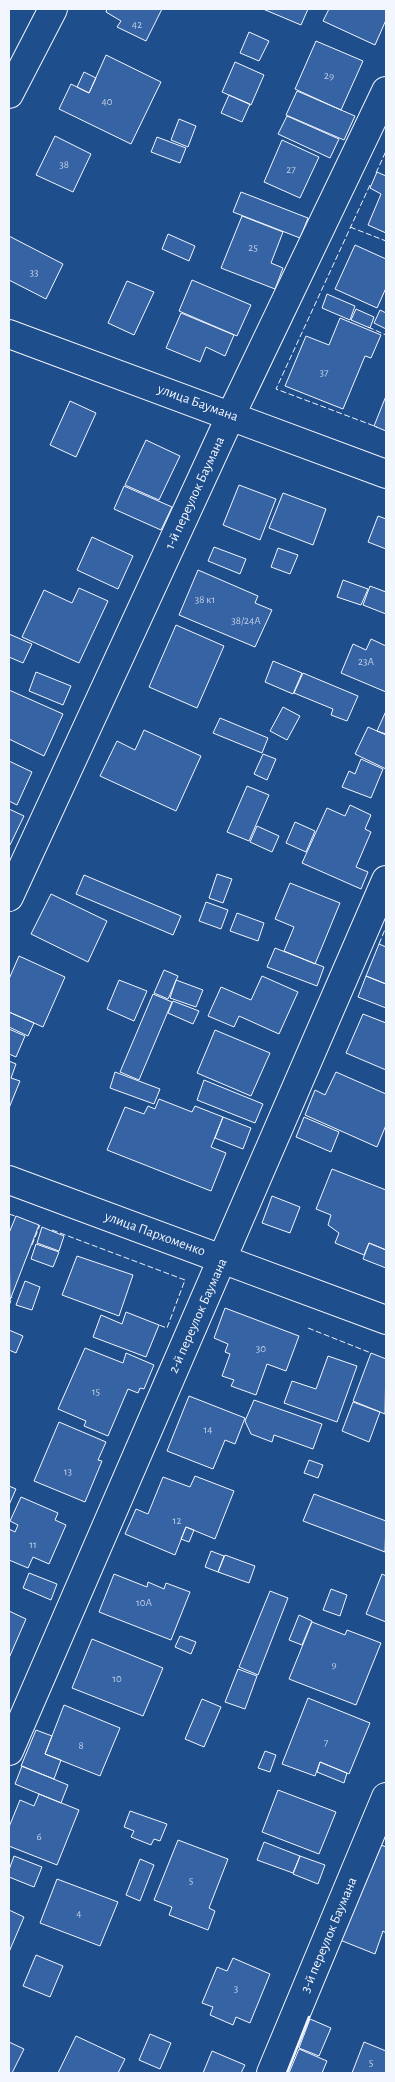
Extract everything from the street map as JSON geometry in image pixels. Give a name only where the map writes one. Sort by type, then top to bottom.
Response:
[{"type":"street","points":[[9,94],[53,9]]},
{"type":"street","name":"1-й переулок Баумана","points":[[9,897],[231,415],[386,91]]},
{"type":"street","name":"улица Баумана","points":[[9,334],[386,474]]},
{"type":"street","name":"2-й переулок Баумана","points":[[9,1751],[386,880]]},
{"type":"street","name":"улица Пархоменко","points":[[9,1180],[386,1320]]},
{"type":"street","name":"3-й переулок Баумана","points":[[271,2073],[386,1797]]},
{"type":"building","points":[[107,9],[162,9],[146,41],[117,27],[121,21],[106,12]]},
{"type":"building","points":[[263,9],[308,9],[301,25]]},
{"type":"building","points":[[329,9],[386,9],[386,20],[375,45],[323,21]]},
{"type":"building","points":[[249,32],[269,41],[259,61],[240,53]]},
{"type":"building","points":[[316,41],[363,61],[341,110],[295,89]]},
{"type":"building","points":[[106,55],[161,82],[131,144],[59,109],[71,84],[89,93]]},
{"type":"building","points":[[235,62],[264,75],[251,105],[222,92]]},
{"type":"building","points":[[84,72],[96,78],[89,93],[77,87]]},
{"type":"building","points":[[297,91],[355,116],[344,140],[286,115]]},
{"type":"building","points":[[229,95],[250,104],[242,122],[221,113]]},
{"type":"building","points":[[287,116],[339,139],[330,158],[278,134]]},
{"type":"building","points":[[179,119],[196,126],[188,147],[171,140]]},
{"type":"building","points":[[55,136],[91,154],[73,192],[36,175]]},
{"type":"building","points":[[157,137],[186,148],[180,163],[151,152]]},
{"type":"building","points":[[282,140],[319,157],[300,198],[264,182]]},
{"type":"building","points":[[377,172],[386,176],[386,233],[368,225],[381,194],[370,188]]},
{"type":"building","points":[[241,192],[308,218],[300,238],[233,212]]},
{"type":"building","points":[[242,216],[283,232],[271,263],[283,268],[275,289],[221,268]]},
{"type":"building","points":[[168,234],[195,246],[189,261],[162,249]]},
{"type":"building","points":[[9,236],[63,264],[46,299],[9,280]]},
{"type":"building","points":[[355,245],[386,259],[386,288],[377,308],[335,289]]},
{"type":"building","points":[[192,280],[251,305],[237,336],[179,311]]},
{"type":"building","points":[[127,281],[154,292],[134,335],[108,323]]},
{"type":"building","points":[[327,294],[355,306],[350,320],[322,308]]},
{"type":"building","points":[[356,309],[374,317],[370,328],[351,320]]},
{"type":"building","points":[[380,310],[386,313],[386,329],[374,323]]},
{"type":"building","points":[[181,313],[234,335],[225,356],[206,347],[200,362],[166,348]]},
{"type":"building","points":[[340,318],[381,335],[371,358],[365,356],[343,409],[285,386],[306,336],[329,345]]},
{"type":"building","points":[[386,396],[386,431],[374,426]]},
{"type":"building","points":[[70,401],[96,413],[76,457],[50,445]]},
{"type":"building","points":[[146,440],[180,456],[159,500],[125,485]]},
{"type":"building","points":[[239,485],[276,499],[260,540],[223,525]]},
{"type":"building","points":[[124,486],[172,507],[161,530],[114,509]]},
{"type":"building","points":[[283,493],[326,509],[313,545],[269,528]]},
{"type":"building","points":[[378,516],[386,519],[386,549],[368,542]]},
{"type":"building","points":[[92,537],[133,556],[118,589],[77,570]]},
{"type":"building","points":[[214,547],[246,559],[240,574],[208,561]]},
{"type":"building","points":[[278,548],[298,555],[290,574],[271,567]]},
{"type":"building","points":[[198,570],[258,596],[255,603],[272,610],[255,647],[179,615]]},
{"type":"building","points":[[343,580],[368,589],[361,605],[337,597]]},
{"type":"building","points":[[370,586],[386,592],[386,614],[363,605]]},
{"type":"building","points":[[79,588],[108,601],[79,663],[22,637],[44,590],[72,603]]},
{"type":"building","points":[[176,625],[224,646],[197,708],[149,687]]},
{"type":"building","points":[[9,634],[32,644],[23,663],[9,657]]},
{"type":"building","points":[[371,639],[386,646],[386,692],[341,673],[353,644],[366,650]]},
{"type":"building","points":[[273,661],[302,673],[293,694],[265,682]]},
{"type":"building","points":[[36,672],[71,686],[63,705],[29,691]]},
{"type":"building","points":[[303,673],[358,696],[347,721],[331,715],[333,709],[294,693]]},
{"type":"building","points":[[9,690],[63,714],[44,756],[9,739]]},
{"type":"building","points":[[283,707],[300,716],[287,740],[270,731]]},
{"type":"building","points":[[386,711],[386,734],[377,731]]},
{"type":"building","points":[[220,718],[268,738],[262,753],[213,733]]},
{"type":"building","points":[[368,727],[386,735],[386,769],[355,754]]},
{"type":"building","points":[[144,730],[201,756],[176,811],[100,776],[117,741],[135,750]]},
{"type":"building","points":[[263,754],[276,759],[267,780],[254,774]]},
{"type":"building","points":[[361,759],[383,769],[371,798],[342,787],[349,771],[355,774]]},
{"type":"building","points":[[9,761],[32,772],[17,805],[9,801]]},
{"type":"building","points":[[247,786],[269,795],[249,841],[227,832]]},
{"type":"building","points":[[350,805],[371,815],[365,829],[371,832],[356,867],[368,872],[361,889],[302,863],[327,808],[345,816]]},
{"type":"building","points":[[9,809],[24,816],[10,845],[9,844]]},
{"type":"building","points":[[295,822],[315,831],[306,852],[286,843]]},
{"type":"building","points":[[257,826],[279,836],[272,852],[250,842]]},
{"type":"building","points":[[217,874],[232,879],[223,903],[209,898]]},
{"type":"building","points":[[84,875],[181,916],[173,935],[76,894]]},
{"type":"building","points":[[290,883],[340,903],[315,964],[284,951],[294,927],[275,919]]},
{"type":"building","points":[[51,894],[107,921],[88,962],[31,934]]},
{"type":"building","points":[[206,902],[228,910],[221,929],[199,921]]},
{"type":"building","points":[[237,913],[264,923],[258,941],[230,931]]},
{"type":"building","points":[[379,944],[386,947],[386,984],[366,976]]},
{"type":"building","points":[[275,948],[324,967],[317,986],[267,967]]},
{"type":"building","points":[[19,956],[65,977],[43,1027],[9,1012],[9,979]]},
{"type":"building","points":[[164,970],[178,976],[168,999],[154,993]]},
{"type":"building","points":[[262,976],[298,992],[279,1034],[239,1016],[234,1027],[208,1016],[221,987],[251,1000]]},
{"type":"building","points":[[366,976],[386,984],[386,1008],[358,997]]},
{"type":"building","points":[[119,980],[147,991],[134,1021],[107,1009]]},
{"type":"building","points":[[176,980],[203,990],[196,1007],[170,998]]},
{"type":"building","points":[[153,994],[172,1002],[139,1080],[120,1072]]},
{"type":"building","points":[[173,1001],[199,1011],[193,1024],[168,1013]]},
{"type":"building","points":[[9,1012],[34,1023],[28,1036],[9,1027]]},
{"type":"building","points":[[363,1014],[386,1023],[386,1070],[346,1053]]},
{"type":"building","points":[[9,1029],[25,1036],[16,1057],[9,1054]]},
{"type":"building","points":[[215,1030],[270,1053],[251,1096],[197,1073]]},
{"type":"building","points":[[9,1061],[16,1064],[11,1078],[20,1081],[9,1108]]},
{"type":"building","points":[[115,1072],[160,1089],[154,1104],[110,1088]]},
{"type":"building","points":[[336,1072],[386,1094],[386,1125],[377,1147],[305,1115],[315,1090],[325,1095]]},
{"type":"building","points":[[204,1080],[263,1104],[255,1123],[197,1100]]},
{"type":"building","points":[[159,1099],[192,1112],[195,1106],[223,1117],[211,1147],[226,1153],[211,1191],[107,1150],[125,1107],[144,1114],[148,1106],[155,1109]]},
{"type":"building","points":[[223,1117],[251,1128],[243,1149],[215,1138]]},
{"type":"building","points":[[304,1117],[339,1132],[331,1152],[296,1137]]},
{"type":"building","points":[[332,1169],[386,1190],[386,1250],[369,1243],[364,1255],[335,1243],[339,1233],[328,1225],[331,1215],[316,1209]]},
{"type":"building","points":[[272,1196],[300,1207],[290,1233],[262,1223]]},
{"type":"building","points":[[16,1216],[39,1225],[10,1300],[9,1233]]},
{"type":"building","points":[[42,1227],[64,1236],[59,1251],[37,1243]]},
{"type":"building","points":[[369,1243],[386,1250],[386,1268],[363,1259]]},
{"type":"building","points":[[36,1244],[59,1252],[53,1267],[31,1259]]},
{"type":"building","points":[[77,1256],[133,1275],[119,1316],[62,1295]]},
{"type":"building","points":[[25,1281],[40,1287],[32,1310],[16,1305]]},
{"type":"building","points":[[225,1308],[299,1336],[286,1371],[267,1364],[256,1395],[231,1386],[234,1380],[222,1376],[230,1354],[225,1352],[228,1344],[214,1338]]},
{"type":"building","points":[[126,1312],[159,1325],[146,1357],[93,1337],[101,1315],[122,1324]]},
{"type":"building","points":[[9,1330],[23,1336],[16,1353],[9,1350]]},
{"type":"building","points":[[85,1348],[123,1363],[126,1353],[154,1365],[144,1389],[140,1388],[138,1393],[128,1389],[108,1436],[84,1426],[86,1421],[58,1409]]},
{"type":"building","points":[[371,1353],[386,1359],[385,1414],[353,1401]]},
{"type":"building","points":[[328,1356],[357,1366],[337,1422],[284,1403],[292,1381],[316,1389]]},
{"type":"building","points":[[189,1396],[245,1418],[235,1444],[225,1440],[213,1469],[167,1451]]},
{"type":"building","points":[[254,1400],[322,1424],[313,1449],[274,1435],[272,1442],[251,1434],[245,1421]]},
{"type":"building","points":[[353,1402],[380,1412],[369,1442],[342,1431]]},
{"type":"building","points":[[59,1422],[106,1442],[98,1460],[102,1461],[85,1502],[34,1481]]},
{"type":"building","points":[[309,1460],[323,1465],[318,1478],[304,1473]]},
{"type":"building","points":[[195,1476],[234,1491],[215,1539],[186,1527],[175,1555],[125,1534],[136,1509],[148,1514],[163,1477],[190,1487]]},
{"type":"building","points":[[9,1486],[16,1489],[9,1505]]},
{"type":"building","points":[[314,1494],[386,1521],[385,1552],[303,1521]]},
{"type":"building","points":[[21,1497],[58,1513],[55,1520],[66,1525],[49,1564],[33,1557],[28,1568],[9,1560],[9,1529],[15,1532],[18,1525],[10,1521]]},
{"type":"building","points":[[186,1527],[194,1530],[189,1542],[181,1539]]},
{"type":"building","points":[[211,1551],[224,1556],[218,1572],[205,1567]]},
{"type":"building","points":[[225,1555],[255,1566],[249,1583],[218,1572]]},
{"type":"building","points":[[29,1573],[57,1584],[51,1600],[23,1588]]},
{"type":"building","points":[[114,1574],[147,1587],[148,1582],[164,1589],[166,1583],[190,1592],[171,1640],[99,1612]]},
{"type":"building","points":[[382,1574],[386,1576],[386,1622],[366,1614]]},
{"type":"building","points":[[331,1589],[347,1595],[340,1616],[323,1610]]},
{"type":"building","points":[[270,1591],[288,1598],[258,1675],[239,1667]]},
{"type":"building","points":[[9,1611],[26,1619],[9,1658]]},
{"type":"building","points":[[299,1615],[312,1621],[302,1645],[289,1640]]},
{"type":"building","points":[[312,1622],[345,1635],[347,1630],[381,1643],[356,1705],[289,1679]]},
{"type":"building","points":[[180,1636],[196,1642],[191,1654],[175,1647]]},
{"type":"building","points":[[92,1639],[163,1668],[143,1716],[72,1688]]},
{"type":"building","points":[[238,1669],[257,1676],[245,1709],[225,1702]]},
{"type":"building","points":[[308,1698],[370,1723],[349,1774],[320,1762],[315,1776],[282,1764]]},
{"type":"building","points":[[202,1699],[221,1707],[204,1747],[185,1739]]},
{"type":"building","points":[[64,1705],[120,1728],[100,1776],[45,1754]]},
{"type":"building","points":[[36,1730],[52,1736],[45,1754],[61,1760],[54,1779],[21,1766]]},
{"type":"building","points":[[265,1751],[276,1755],[270,1772],[258,1768]]},
{"type":"building","points":[[320,1762],[347,1773],[344,1783],[317,1772]]},
{"type":"building","points":[[22,1766],[68,1785],[61,1803],[15,1784]]},
{"type":"building","points":[[278,1790],[336,1812],[319,1854],[262,1832]]},
{"type":"building","points":[[39,1794],[79,1810],[57,1865],[9,1846],[9,1827],[20,1800],[34,1806]]},
{"type":"building","points":[[130,1811],[167,1824],[160,1841],[154,1839],[151,1845],[131,1837],[134,1831],[124,1827]]},
{"type":"building","points":[[178,1840],[228,1859],[209,1908],[215,1911],[208,1930],[169,1915],[172,1907],[154,1900]]},
{"type":"building","points":[[264,1842],[300,1856],[293,1873],[257,1860]]},
{"type":"building","points":[[376,1843],[386,1847],[386,1933],[383,1931],[375,1954],[340,1940]]},
{"type":"building","points":[[14,1856],[42,1867],[34,1887],[9,1877],[9,1870]]},
{"type":"building","points":[[300,1856],[325,1865],[318,1884],[293,1874]]},
{"type":"building","points":[[140,1859],[154,1865],[140,1901],[126,1895]]},
{"type":"building","points":[[57,1879],[118,1902],[100,1946],[40,1923]]},
{"type":"building","points":[[9,1910],[24,1917],[9,1952]]},
{"type":"building","points":[[36,1955],[63,1966],[50,1997],[23,1986]]},
{"type":"building","points":[[233,1958],[270,1974],[250,2023],[236,2017],[233,2025],[210,2015],[213,2007],[202,2003],[217,1967],[227,1971]]},
{"type":"building","points":[[310,2019],[331,2028],[319,2056],[299,2048]]},
{"type":"building","points":[[150,2034],[171,2043],[160,2069],[139,2060]]},
{"type":"building","points":[[76,2036],[125,2059],[118,2073],[58,2073]]},
{"type":"building","points":[[9,2042],[24,2049],[12,2073],[9,2073]]},
{"type":"building","points":[[364,2042],[386,2051],[386,2073],[352,2073]]},
{"type":"building","points":[[299,2049],[327,2061],[322,2073],[289,2073]]},
{"type":"building","points":[[212,2051],[245,2065],[241,2073],[203,2073]]},
{"type":"fence","points":[[376,173],[386,151]]},
{"type":"fence","points":[[370,185],[276,389],[377,427]]},
{"type":"fence","points":[[350,227],[386,241]]},
{"type":"fence","points":[[368,327],[386,335]]},
{"type":"fence","points":[[379,944],[386,927]]},
{"type":"fence","points":[[9,1214],[15,1216]]},
{"type":"fence","points":[[32,1245],[40,1225]]},
{"type":"fence","points":[[52,1230],[185,1280],[167,1328],[159,1325]]},
{"type":"fence","points":[[9,1306],[12,1297]]},
{"type":"fence","points":[[308,1328],[371,1353]]},
{"type":"wall","points":[[287,2073],[309,2017]]}]
